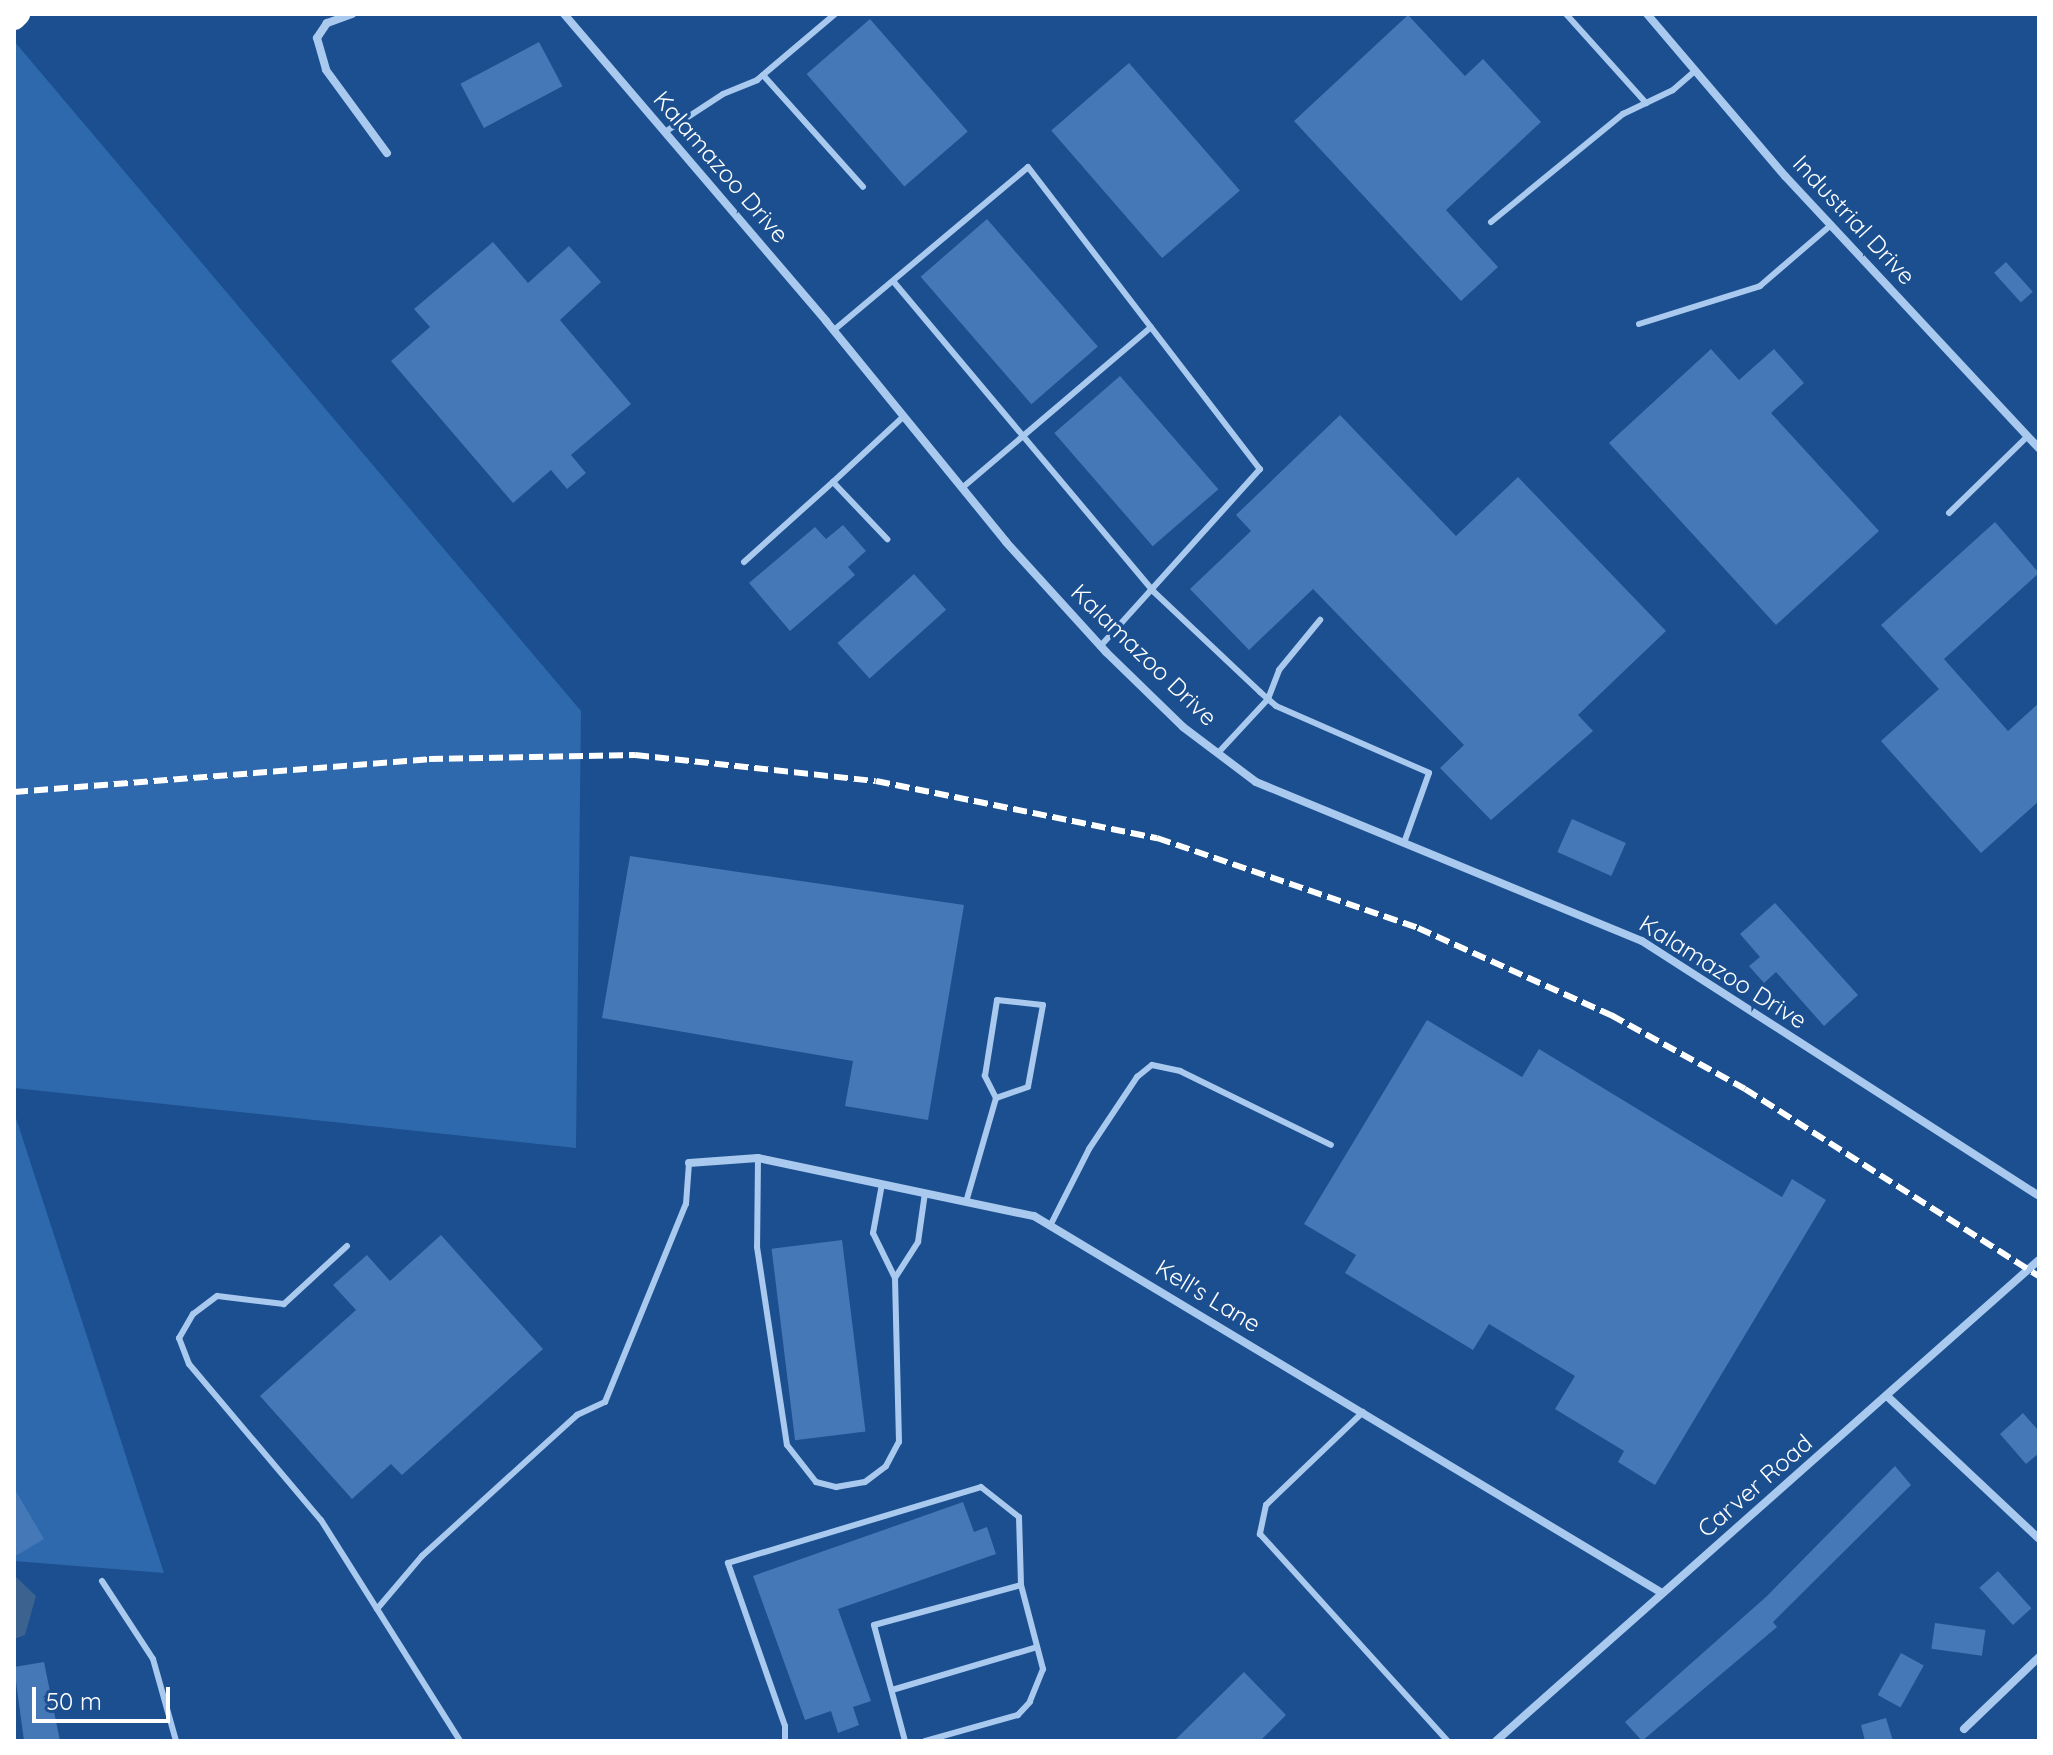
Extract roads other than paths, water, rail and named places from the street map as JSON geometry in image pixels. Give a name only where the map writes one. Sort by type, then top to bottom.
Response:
[{"type":"street","points":[[352,14],[327,23],[317,38],[326,70],[387,153]]},
{"type":"street","name":"Kalamazoo Drive","points":[[564,14],[834,330],[962,488],[1100,647],[1183,727],[1256,782],[1642,941],[2039,1196]]},
{"type":"street","name":"Industrial Drive","points":[[1650,18],[1831,225],[2039,448]]},
{"type":"street","name":"Kell's Lane","points":[[689,1163],[758,1158],[1034,1216],[1662,1593]]},
{"type":"street","name":"Carver Road","points":[[1496,1741],[1888,1397],[2039,1260]]},
{"type":"street","points":[[1888,1397],[2039,1539]]},
{"type":"street","points":[[1964,1729],[2039,1657]]},
{"type":"lane","points":[[665,132],[763,75],[835,14]]},
{"type":"lane","points":[[1566,14],[1646,103]]},
{"type":"lane","points":[[1650,18],[1663,14]]},
{"type":"lane","points":[[1491,222],[1623,114],[1695,71]]},
{"type":"lane","points":[[763,75],[863,187]]},
{"type":"lane","points":[[834,330],[1028,167],[1260,469],[1100,647]]},
{"type":"lane","points":[[1639,324],[1760,286],[1831,225]]},
{"type":"lane","points":[[893,281],[1153,591],[1268,699],[1429,773],[1404,843]]},
{"type":"lane","points":[[962,488],[1026,438],[1151,327]]},
{"type":"lane","points":[[744,562],[904,416]]},
{"type":"lane","points":[[1949,513],[2028,436]]},
{"type":"lane","points":[[833,482],[887,539]]},
{"type":"lane","points":[[1218,753],[1268,699],[1279,670],[1320,620]]},
{"type":"lane","points":[[966,1202],[996,1098],[985,1076],[997,1000],[1043,1005],[1028,1087],[996,1098]]},
{"type":"lane","points":[[1050,1226],[1098,1136],[1137,1077],[1152,1065],[1180,1071],[1331,1145]]},
{"type":"lane","points":[[758,1158],[757,1247],[787,1445],[816,1482],[836,1487],[865,1482],[886,1466],[899,1442],[895,1278],[873,1233],[882,1184]]},
{"type":"lane","points":[[377,1609],[433,1545],[577,1415],[605,1402],[686,1204],[689,1163]]},
{"type":"lane","points":[[895,1278],[918,1242],[925,1193]]},
{"type":"lane","points":[[347,1246],[284,1304],[217,1296],[193,1314],[179,1338],[189,1364],[321,1520],[460,1741]]},
{"type":"lane","points":[[1363,1412],[1266,1505],[1260,1534],[1448,1741]]},
{"type":"lane","points":[[785,1741],[785,1726],[728,1563],[981,1487],[1019,1517],[1021,1585],[1043,1669],[1030,1702],[1018,1715],[925,1741]]},
{"type":"lane","points":[[102,1581],[153,1659],[176,1741]]},
{"type":"lane","points":[[905,1741],[874,1625],[1021,1585]]},
{"type":"lane","points":[[892,1690],[1037,1647]]},
{"type":"railway","points":[[14,792],[429,759],[635,755],[876,781],[1157,838],[1418,928],[1611,1015],[1745,1089],[2039,1276]]}]
